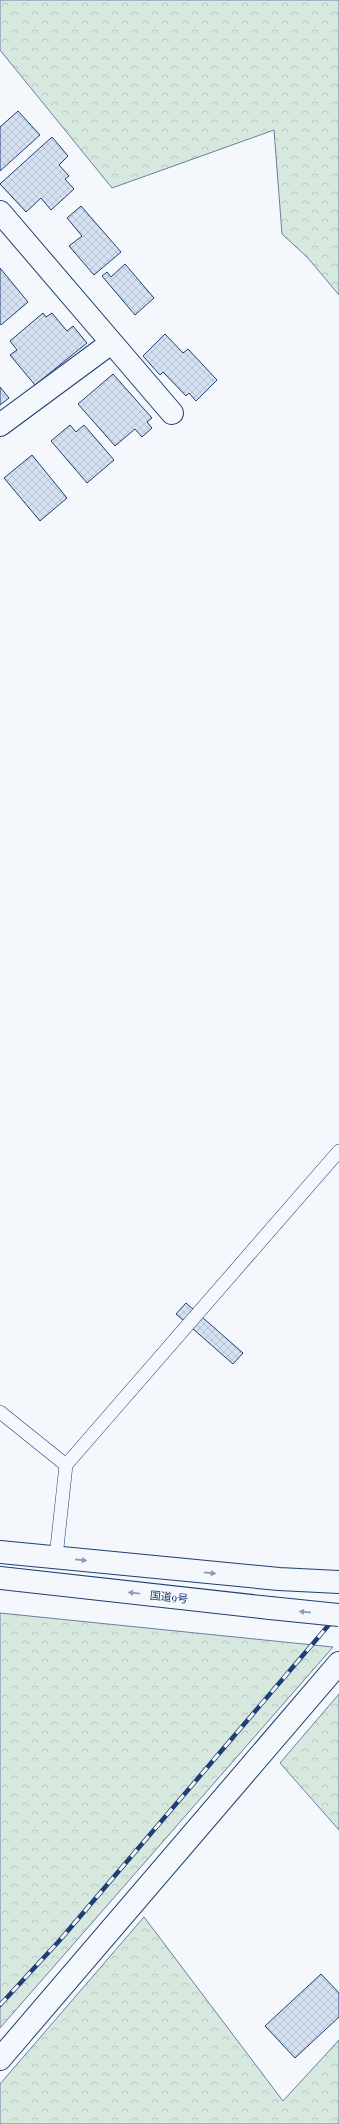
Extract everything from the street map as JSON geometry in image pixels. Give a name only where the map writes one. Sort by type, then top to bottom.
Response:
[{"type":"main road","points":[[0,212],[172,413]]},
{"type":"main road","points":[[0,425],[111,343]]},
{"type":"main road","points":[[0,1552],[279,1579],[339,1582]]},
{"type":"main road","name":"国道9号","points":[[0,1578],[339,1615]]},
{"type":"main road","points":[[0,2059],[339,1663]]},
{"type":"lane","points":[[56,1557],[66,1465],[339,1151]]},
{"type":"lane","points":[[0,1412],[66,1465]]},
{"type":"green space","points":[[0,0],[339,0],[339,295],[307,257],[282,234],[274,130],[112,188],[0,50]]},
{"type":"green space","points":[[0,1613],[333,1647],[0,2028]]},
{"type":"green space","points":[[339,1694],[339,1830],[280,1763]]},
{"type":"green space","points":[[144,1917],[283,2101],[339,2040],[339,2124],[0,2124],[0,2084]]},
{"type":"building","points":[[18,111],[40,135],[0,171],[0,127]]},
{"type":"building","points":[[52,137],[68,156],[59,165],[69,176],[65,179],[74,189],[51,210],[41,198],[26,212],[0,184]]},
{"type":"building","points":[[81,206],[121,252],[94,275],[69,246],[82,236],[67,218]]},
{"type":"building","points":[[125,264],[154,298],[135,315],[102,276],[107,272],[111,277]]},
{"type":"building","points":[[0,268],[28,302],[1,325],[0,323]]},
{"type":"building","points":[[43,313],[46,317],[52,313],[67,331],[73,326],[87,343],[35,385],[10,355],[17,350],[10,341]]},
{"type":"building","points":[[165,334],[183,353],[188,349],[217,380],[196,401],[189,393],[186,396],[163,372],[160,375],[143,356]]},
{"type":"building","points":[[113,374],[152,418],[147,422],[152,428],[142,437],[135,429],[115,446],[78,404]]},
{"type":"building","points":[[0,387],[9,398],[0,405]]},
{"type":"building","points":[[70,425],[76,432],[84,425],[114,460],[87,483],[51,441]]},
{"type":"building","points":[[32,455],[67,498],[40,521],[4,478]]},
{"type":"building","points":[[186,1303],[243,1353],[233,1364],[176,1314]]},
{"type":"building","points":[[321,1974],[339,1993],[339,2017],[295,2058],[265,2026]]},
{"type":"railway","points":[[0,2005],[60,1940],[339,1613]]}]
